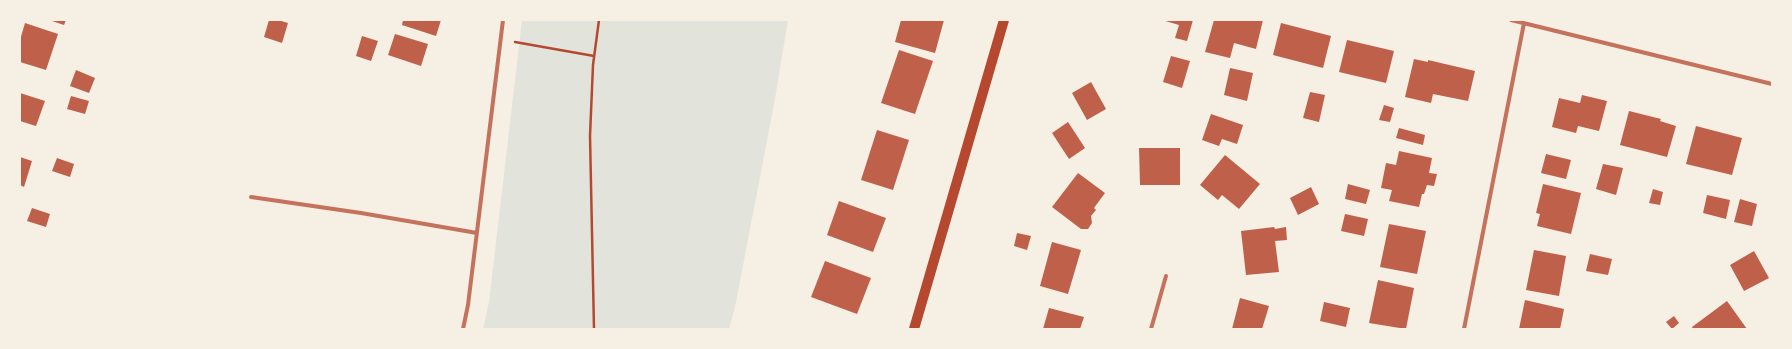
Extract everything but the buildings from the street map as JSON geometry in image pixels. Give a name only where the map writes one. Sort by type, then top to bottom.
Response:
[{"type":"main road","points":[[914,329],[1004,20]]},
{"type":"street","points":[[463,329],[468,305],[503,20]]},
{"type":"street","points":[[1511,20],[1772,84]]},
{"type":"street","points":[[1464,329],[1524,23]]},
{"type":"street","points":[[251,197],[477,233]]},
{"type":"street","points":[[1151,329],[1166,276]]},
{"type":"path","points":[[594,329],[590,136],[591,90],[599,20]]},
{"type":"path","points":[[500,40],[594,56]]},
{"type":"shaded area","points":[[522,20],[788,20],[775,99],[735,307],[729,329],[483,329],[489,302]]}]
